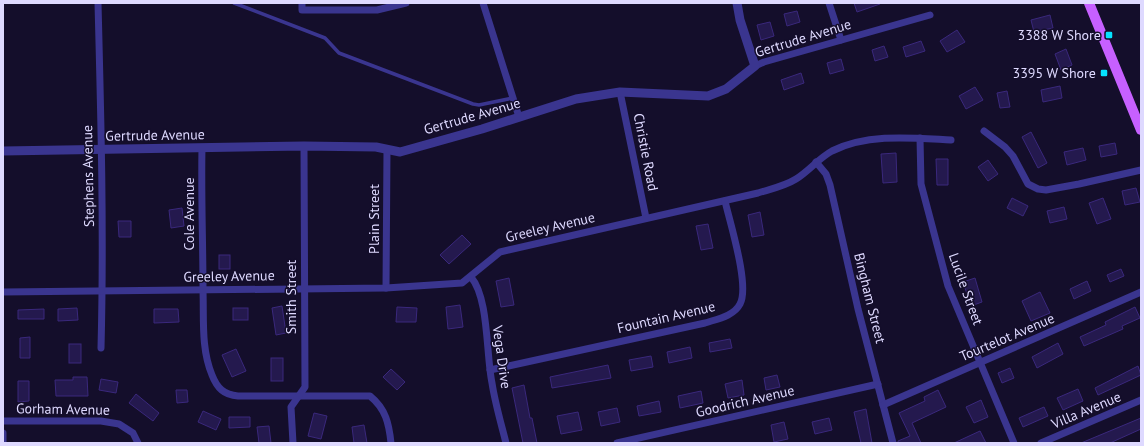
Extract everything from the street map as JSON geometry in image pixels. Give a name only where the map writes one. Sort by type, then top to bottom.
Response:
[{"type":"main road","points":[[1089,3],[1141,130]]},
{"type":"street","name":"Stephens Avenue","points":[[98,3],[102,150],[103,291],[101,348]]},
{"type":"street","points":[[302,7],[377,10],[406,3]]},
{"type":"street","points":[[483,3],[518,117]]},
{"type":"street","points":[[737,3],[740,20],[754,66]]},
{"type":"street","points":[[829,3],[841,40]]},
{"type":"street","name":"Gertrude Avenue","points":[[3,152],[304,146],[376,147],[400,152],[576,99],[620,92],[708,96],[726,89],[754,66],[764,62],[930,15]]},
{"type":"street","name":"Christie Road","points":[[620,92],[646,218]]},
{"type":"street","points":[[984,131],[1009,151],[1028,184],[1038,189],[1046,190],[1079,184],[1141,170]]},
{"type":"street","name":"Greeley Avenue","points":[[3,292],[386,288],[462,283],[500,252],[758,193],[786,184],[796,179],[832,151],[863,141],[893,137],[951,140]]},
{"type":"street","name":"Lucile Street","points":[[920,138],[921,184],[948,286],[1014,443]]},
{"type":"street","name":"Smith Street","points":[[293,443],[291,407],[305,387],[304,146]]},
{"type":"street","name":"Cole Avenue","points":[[202,148],[202,240],[205,351],[212,376],[219,388],[227,395],[238,396],[370,396],[384,410],[390,428],[391,443]]},
{"type":"street","name":"Plain Street","points":[[386,150],[386,288]]},
{"type":"street","name":"Bingham Street","points":[[816,162],[826,174],[830,185],[858,309],[893,443]]},
{"type":"street","name":"Fountain Avenue","points":[[490,370],[705,323],[727,316],[740,305],[743,295],[744,280],[725,201]]},
{"type":"street","name":"Vega Drive","points":[[470,277],[476,283],[481,298],[490,370],[506,443]]},
{"type":"street","name":"Tourtelot Avenue","points":[[883,405],[1141,292]]},
{"type":"street","name":"Goodrich Avenue","points":[[617,443],[878,384]]},
{"type":"street","name":"Villa Avenue","points":[[1041,443],[1141,400]]},
{"type":"street","name":"Gorham Avenue","points":[[3,421],[101,421],[119,424],[133,433],[138,443]]},
{"type":"street","points":[[3,433],[3,443]]},
{"type":"lane","points":[[234,3],[325,38],[339,53],[473,104],[479,105],[512,98]]},
{"type":"building","points":[[854,3],[879,3],[880,4],[857,12]]},
{"type":"building","points":[[797,11],[800,22],[787,26],[784,14]]},
{"type":"building","points":[[1050,15],[1053,28],[1034,32],[1031,20]]},
{"type":"building","points":[[770,22],[774,36],[761,40],[757,25]]},
{"type":"building","points":[[957,30],[965,42],[947,52],[940,41]]},
{"type":"building","points":[[921,41],[925,51],[906,57],[903,47]]},
{"type":"building","points":[[884,46],[888,57],[875,61],[872,50]]},
{"type":"building","points":[[1066,49],[1072,65],[1061,70],[1055,54]]},
{"type":"building","points":[[841,59],[844,70],[830,74],[827,63]]},
{"type":"building","points":[[801,73],[804,83],[784,90],[781,80]]},
{"type":"building","points":[[1060,86],[1062,98],[1043,102],[1041,90]]},
{"type":"building","points":[[975,87],[983,100],[966,109],[959,96]]},
{"type":"building","points":[[1007,91],[1010,107],[1000,108],[997,93]]},
{"type":"building","points":[[1031,132],[1047,163],[1038,168],[1022,137]]},
{"type":"building","points":[[1115,143],[1117,154],[1101,157],[1099,146]]},
{"type":"building","points":[[1083,148],[1086,160],[1067,165],[1064,152]]},
{"type":"building","points":[[896,153],[897,182],[883,183],[881,154]]},
{"type":"building","points":[[936,159],[948,159],[948,185],[937,185]]},
{"type":"building","points":[[988,160],[998,174],[988,181],[978,167]]},
{"type":"building","points":[[1136,188],[1140,202],[1125,205],[1122,191]]},
{"type":"building","points":[[1012,198],[1028,206],[1023,216],[1007,208]]},
{"type":"building","points":[[1103,198],[1111,219],[1097,224],[1089,203]]},
{"type":"building","points":[[1064,207],[1067,219],[1050,223],[1047,211]]},
{"type":"building","points":[[182,208],[184,226],[171,228],[169,210]]},
{"type":"building","points":[[760,212],[764,235],[752,237],[748,215]]},
{"type":"building","points":[[118,221],[131,221],[131,237],[119,237]]},
{"type":"building","points":[[708,224],[713,248],[701,250],[696,226]]},
{"type":"building","points":[[462,235],[471,244],[449,264],[440,255]]},
{"type":"building","points":[[219,255],[230,255],[230,269],[219,269]]},
{"type":"building","points":[[1121,269],[1124,276],[1110,282],[1107,275]]},
{"type":"building","points":[[509,278],[514,305],[501,307],[496,281]]},
{"type":"building","points":[[975,278],[982,302],[971,306],[963,282]]},
{"type":"building","points":[[1087,281],[1091,291],[1074,299],[1070,289]]},
{"type":"building","points":[[1040,292],[1050,313],[1031,321],[1022,301]]},
{"type":"building","points":[[460,305],[463,327],[448,329],[446,307]]},
{"type":"building","points":[[282,306],[286,333],[276,335],[272,308]]},
{"type":"building","points":[[397,307],[417,308],[416,322],[396,322]]},
{"type":"building","points":[[1135,307],[1140,318],[1122,326],[1123,329],[1084,346],[1080,337],[1106,325],[1105,322]]},
{"type":"building","points":[[77,308],[78,320],[58,321],[58,309]]},
{"type":"building","points":[[233,308],[248,308],[248,320],[233,320]]},
{"type":"building","points":[[44,309],[44,319],[18,319],[18,310]]},
{"type":"building","points":[[154,309],[178,309],[179,322],[154,323]]},
{"type":"building","points":[[30,337],[30,358],[20,358],[20,338]]},
{"type":"building","points":[[730,339],[732,348],[710,352],[709,343]]},
{"type":"building","points":[[1058,343],[1063,354],[1037,368],[1032,357]]},
{"type":"building","points":[[69,344],[81,344],[81,363],[69,363]]},
{"type":"building","points":[[690,347],[692,358],[669,363],[667,352]]},
{"type":"building","points":[[236,349],[246,371],[232,377],[222,355]]},
{"type":"building","points":[[651,356],[653,367],[631,371],[629,360]]},
{"type":"building","points":[[271,358],[283,358],[283,381],[271,381]]},
{"type":"building","points":[[608,365],[611,378],[552,388],[550,377]]},
{"type":"building","points":[[1138,366],[1141,375],[1098,395],[1095,388]]},
{"type":"building","points":[[1010,368],[1014,378],[1002,383],[998,373]]},
{"type":"building","points":[[391,369],[405,382],[397,390],[383,377]]},
{"type":"building","points":[[777,375],[780,387],[766,390],[764,378]]},
{"type":"building","points":[[73,377],[87,377],[88,396],[56,396],[55,380],[73,380]]},
{"type":"building","points":[[101,379],[118,382],[116,393],[99,390]]},
{"type":"building","points":[[742,380],[744,395],[728,398],[725,384]]},
{"type":"building","points":[[18,381],[29,381],[29,401],[18,402]]},
{"type":"building","points":[[524,385],[530,418],[532,418],[537,443],[523,443],[512,388]]},
{"type":"building","points":[[1078,389],[1083,401],[1063,410],[1057,398]]},
{"type":"building","points":[[176,390],[187,390],[188,402],[177,403]]},
{"type":"building","points":[[938,390],[946,407],[912,423],[921,443],[898,443],[898,441],[910,436],[899,413],[925,401],[924,397]]},
{"type":"building","points":[[701,391],[703,403],[680,408],[678,396]]},
{"type":"building","points":[[136,394],[159,413],[153,421],[129,403]]},
{"type":"building","points":[[981,400],[988,417],[974,423],[966,407]]},
{"type":"building","points":[[659,401],[661,412],[639,416],[637,406]]},
{"type":"building","points":[[1044,407],[1048,416],[1023,427],[1019,418]]},
{"type":"building","points":[[617,408],[620,422],[601,426],[598,412]]},
{"type":"building","points":[[866,409],[872,443],[861,443],[854,412]]},
{"type":"building","points":[[203,411],[221,419],[216,430],[198,422]]},
{"type":"building","points":[[578,412],[582,430],[561,434],[557,416]]},
{"type":"building","points":[[314,413],[327,416],[321,439],[308,436]]},
{"type":"building","points":[[229,417],[250,417],[250,427],[229,428]]},
{"type":"building","points":[[829,418],[832,430],[815,434],[812,422]]},
{"type":"building","points":[[1141,418],[1141,429],[1110,443],[1081,443]]},
{"type":"building","points":[[784,422],[788,439],[774,442],[771,425]]},
{"type":"building","points":[[364,425],[367,443],[354,443],[352,427]]},
{"type":"building","points":[[269,426],[271,443],[259,443],[257,427]]},
{"type":"building","points":[[980,431],[986,443],[954,443]]},
{"type":"place","name":"3388 W Shore","points":[[1109,35]]},
{"type":"place","name":"3395 W Shore","points":[[1104,73]]}]
